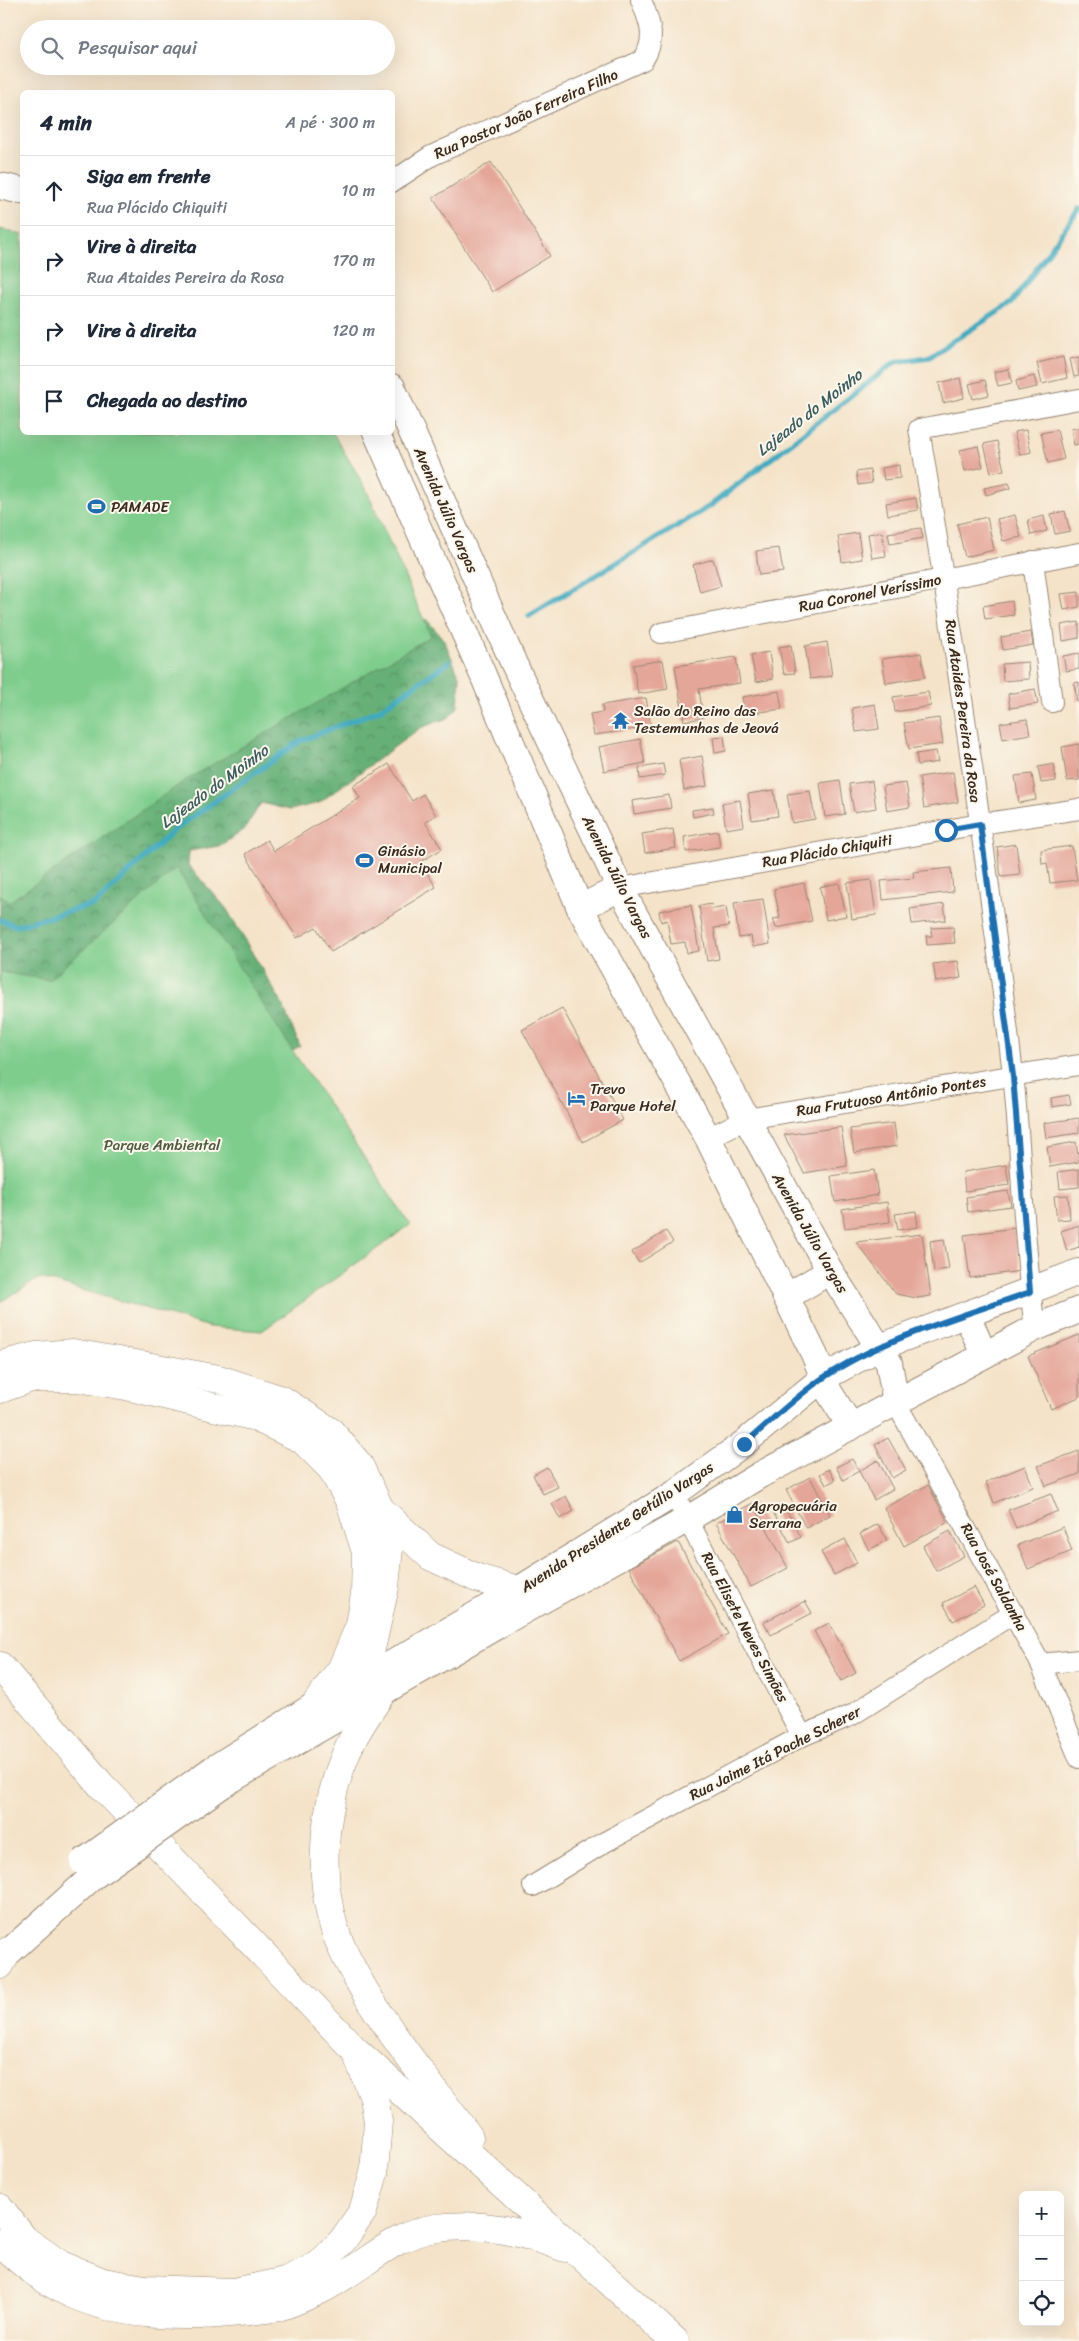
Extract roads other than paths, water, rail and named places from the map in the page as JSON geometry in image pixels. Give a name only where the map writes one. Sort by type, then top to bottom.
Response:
[{"type":"highway","points":[[0,1365],[36,1356],[73,1353],[219,1379],[282,1400],[331,1432],[359,1465],[380,1509],[389,1548],[373,1687],[348,1748],[332,1797],[326,1833],[324,1870],[332,1919],[346,1958],[370,1998],[504,2185]]},
{"type":"highway","points":[[0,1389],[31,1378],[78,1378],[136,1389],[255,1417],[302,1439],[331,1468],[350,1502],[366,1552],[365,1594],[360,1625],[342,1668],[315,1704]]},
{"type":"highway","points":[[380,1509],[430,1556],[476,1578],[518,1590]]},
{"type":"highway","points":[[0,1666],[101,1784],[354,2049],[675,2341]]},
{"type":"highway","points":[[345,1714],[373,1687]]},
{"type":"highway","points":[[0,2208],[24,2239],[61,2265],[103,2282],[145,2289],[234,2292],[285,2282],[319,2265],[343,2240],[363,2210],[374,2173],[377,2113],[374,2098],[354,2049]]},
{"type":"highway","points":[[0,2242],[20,2262],[72,2294],[107,2307],[174,2315],[226,2313],[279,2307],[322,2289],[405,2236],[435,2228],[491,2226],[529,2234],[576,2252]]},
{"type":"main road","points":[[0,186],[20,191]]},
{"type":"main road","name":"Avenida Júlio Vargas","points":[[395,395],[514,664],[620,888],[830,1271],[889,1362],[896,1402]]},
{"type":"main road","points":[[377,435],[483,675],[580,908],[708,1138],[786,1297],[829,1392],[851,1427]]},
{"type":"main road","points":[[483,675],[514,664]]},
{"type":"main road","name":"Rua Plácido Chiquiti","points":[[580,908],[620,888]]},
{"type":"main road","points":[[786,1297],[830,1271]]},
{"type":"main road","name":"Avenida Presidente Getúlio Vargas","points":[[373,1687],[518,1590],[674,1494],[744,1444],[823,1378],[880,1347],[1079,1272]]},
{"type":"main road","name":"Avenida Presidente Getúlio Vargas","points":[[218,1777],[315,1704],[373,1687],[514,1616],[688,1519],[760,1475],[1035,1328],[1079,1310]]},
{"type":"main road","points":[[967,1315],[984,1355]]},
{"type":"main road","points":[[744,1444],[760,1475]]},
{"type":"main road","points":[[2,1953],[87,1870],[218,1777],[345,1714]]},
{"type":"street","name":"Rua Pastor João Ferreira Filho","points":[[395,180],[431,156],[643,60],[652,41],[649,19],[641,0]]},
{"type":"street","name":"Rua Ataides Pereira da Rosa","points":[[1035,1328],[1030,1292],[1013,1076],[980,824],[944,579],[919,429],[1079,399]]},
{"type":"street","name":"Rua Coronel Veríssimo","points":[[661,633],[1079,553]]},
{"type":"street","points":[[1033,561],[1052,702]]},
{"type":"street","name":"Rua Plácido Chiquiti","points":[[620,888],[980,824],[1079,809]]},
{"type":"street","name":"Rua Frutuoso Antônio Pontes","points":[[708,1138],[746,1119],[1079,1065]]},
{"type":"street","name":"Rua José Saldanha","points":[[896,1402],[1041,1664],[1079,1758]]},
{"type":"street","name":"Rua Elisete Neves Simões","points":[[674,1494],[802,1736]]},
{"type":"street","name":"Rua Jaime Itá Pache Scherer","points":[[533,1886],[605,1842],[802,1736],[852,1715],[1014,1613]]},
{"type":"street","points":[[1041,1664],[1079,1660]]},
{"type":"waterway","name":"Lajeado do Moinho","points":[[529,616],[710,506],[895,362],[928,357],[1012,303],[1079,209]]},
{"type":"waterway","name":"Lajeado do Moinho","points":[[0,920],[16,926],[95,904],[174,830],[300,741],[379,710],[449,662]]},
{"type":"place","name":"PAMADE","points":[[97,507]]},
{"type":"place","name":"Salão do Reino das Testemunhas de Jeová","points":[[620,720]]},
{"type":"place","name":"Ginásio Municipal","points":[[364,860]]},
{"type":"place","name":"Trevo Parque Hotel","points":[[576,1098]]},
{"type":"place","name":"Agropecuária Serrana","points":[[735,1515]]},
{"type":"park label","name":"Parque Ambiental","points":[[162,1145]]}]
